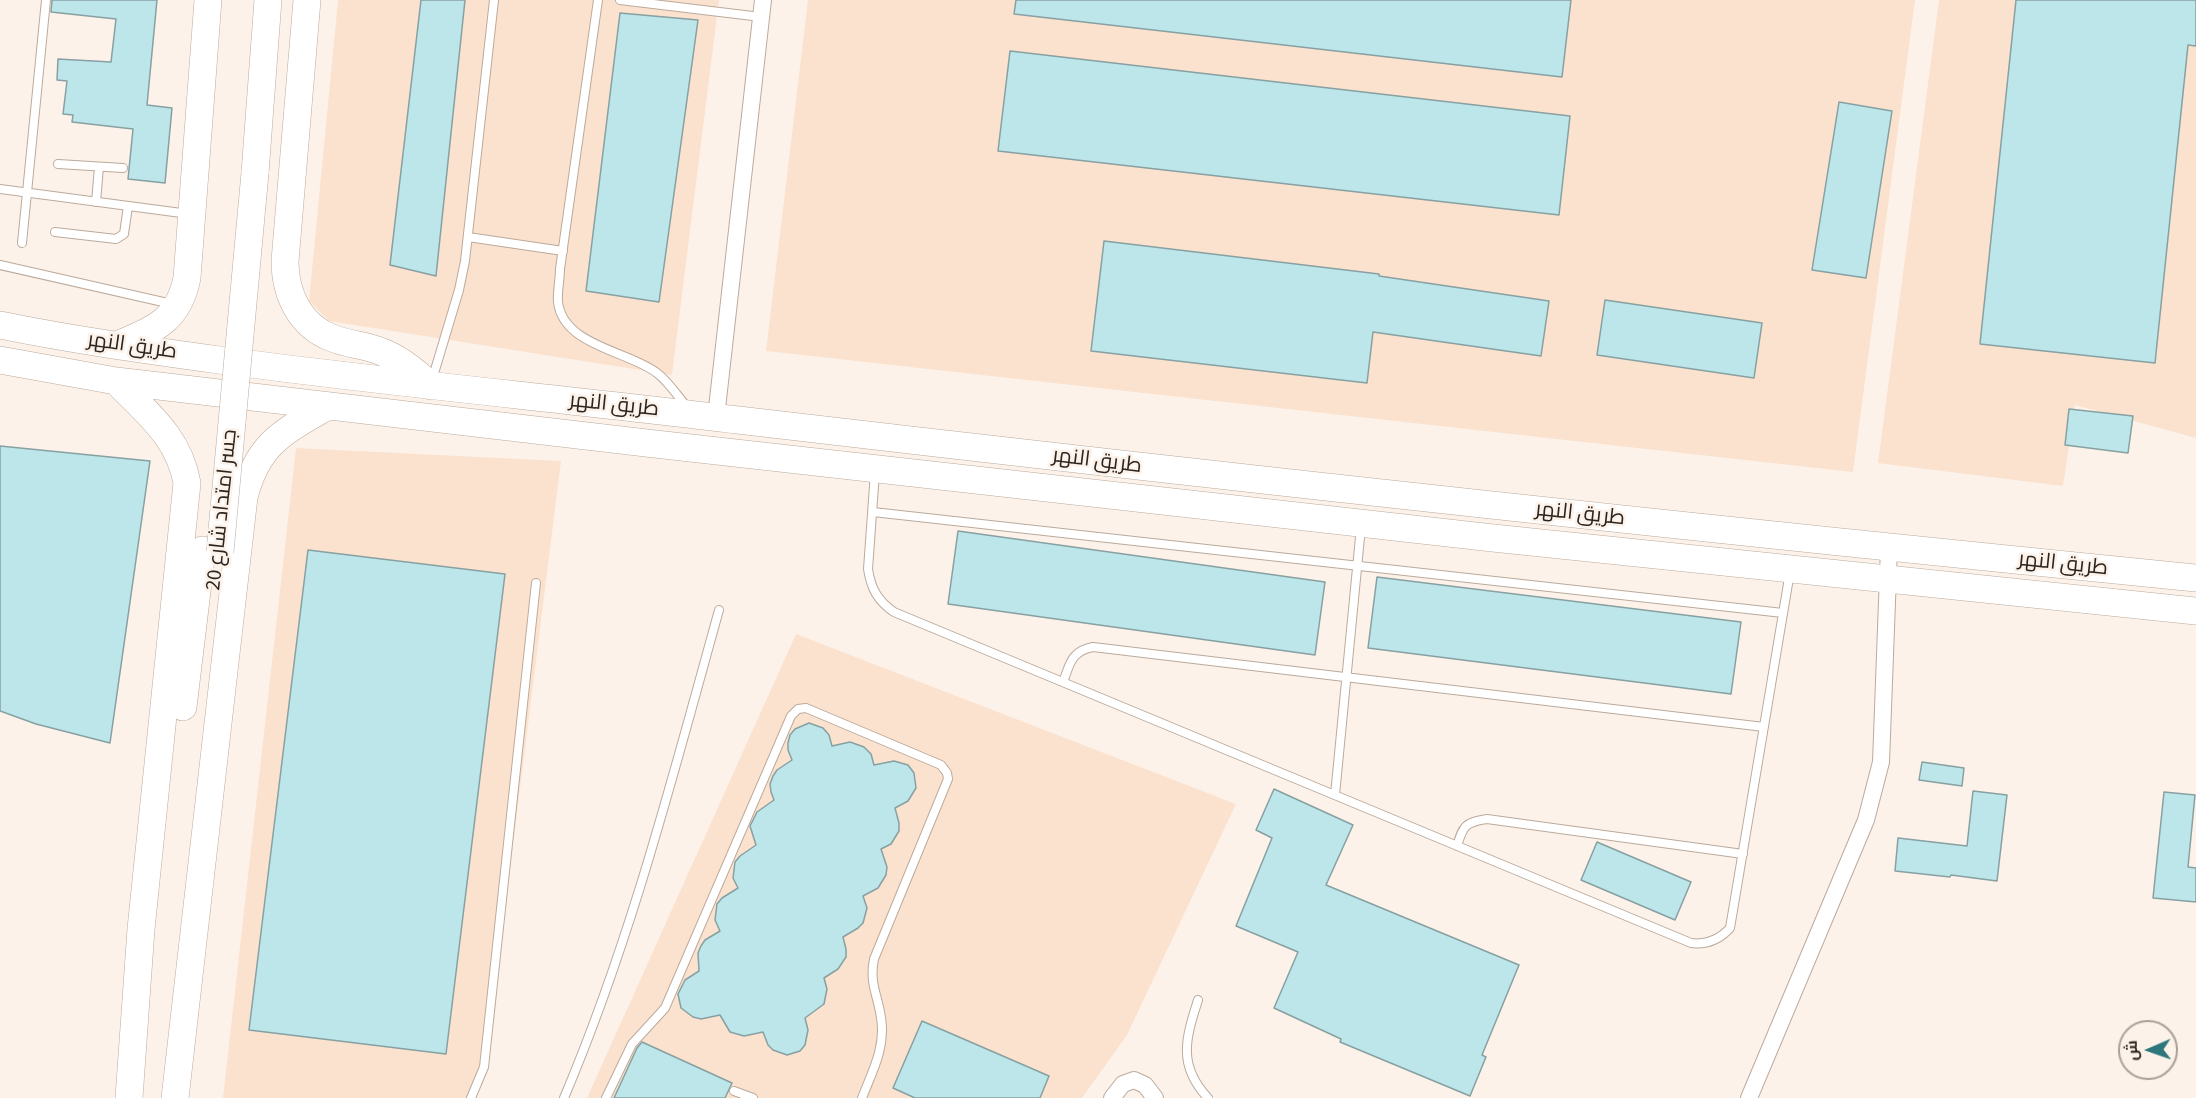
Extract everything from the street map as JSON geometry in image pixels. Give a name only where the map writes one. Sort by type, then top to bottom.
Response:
[{"type":"main road","points":[[116,346],[164,323],[179,306],[187,278],[208,0]]},
{"type":"main road","name":"جسر امتداد شارع 20","points":[[246,173],[251,0]]},
{"type":"main road","name":"جسر امتداد شارع 20","points":[[184,1018],[176,992],[174,963],[246,173],[268,0]]},
{"type":"main road","points":[[307,0],[285,261],[288,288],[299,313],[320,332],[332,338],[377,350],[397,359],[415,371],[430,386]]},
{"type":"main road","name":"طريق النهر","points":[[0,325],[116,346],[430,386],[1144,468],[1889,548],[2196,578]]},
{"type":"main road","name":"طريق النهر","points":[[0,360],[116,381],[328,406],[1362,523],[2196,611]]},
{"type":"main road","points":[[116,381],[172,441],[184,465],[187,483],[141,929],[129,1098]]},
{"type":"main road","points":[[175,1098],[244,497],[252,470],[268,446],[281,434],[328,406]]},
{"type":"main road","name":"جسر امتداد شارع 20","points":[[135,1007],[144,996],[150,983],[153,966],[211,551]]},
{"type":"street","points":[[705,416],[763,0]]},
{"type":"street","points":[[1749,1098],[1866,820],[1881,762],[1889,548]]},
{"type":"street","points":[[1112,1098],[1123,1084],[1134,1080],[1144,1085],[1155,1098]]},
{"type":"lane","points":[[22,243],[46,0]]},
{"type":"lane","points":[[430,386],[459,290],[468,237],[494,0]]},
{"type":"lane","points":[[598,0],[563,251],[558,303],[564,319],[577,333],[657,373],[705,416]]},
{"type":"lane","points":[[620,0],[761,17]]},
{"type":"lane","points":[[58,164],[123,168]]},
{"type":"lane","points":[[96,202],[99,167]]},
{"type":"lane","points":[[0,189],[192,214]]},
{"type":"lane","points":[[54,232],[116,239],[124,234],[128,206]]},
{"type":"lane","points":[[468,237],[563,251]]},
{"type":"lane","points":[[0,266],[179,306]]},
{"type":"lane","points":[[876,468],[868,569],[875,594],[894,612],[1691,943],[1699,944],[1714,941],[1730,928],[1790,569]]},
{"type":"lane","points":[[873,512],[1783,613]]},
{"type":"lane","points":[[1335,795],[1362,523]]},
{"type":"lane","points":[[471,1098],[483,1067],[536,583]]},
{"type":"lane","points":[[564,1098],[592,1031],[640,891],[719,610]]},
{"type":"lane","points":[[1063,682],[1073,656],[1082,649],[1093,647],[1764,727]]},
{"type":"lane","points":[[606,1098],[632,1044],[665,1008],[791,716],[798,709],[806,708],[941,765],[947,773],[947,784],[874,959],[872,983],[881,1017],[882,1042],[862,1098]]},
{"type":"lane","points":[[1457,846],[1463,828],[1473,821],[1487,819],[1743,854]]},
{"type":"lane","points":[[1198,1000],[1187,1035],[1186,1048],[1192,1074],[1208,1098]]},
{"type":"lane","points":[[734,1091],[753,1098]]},
{"type":"shaded area","points":[[338,0],[719,0],[672,375],[329,321],[309,301]]},
{"type":"shaded area","points":[[808,0],[1915,0],[1853,472],[766,351]]},
{"type":"shaded area","points":[[1939,0],[2196,0],[2196,438],[2075,405],[2063,486],[1878,463]]},
{"type":"shaded area","points":[[296,448],[561,461],[486,1061],[473,1098],[223,1098]]},
{"type":"shaded area","points":[[796,634],[1236,804],[1127,1035],[1082,1098],[587,1098]]},
{"type":"building","points":[[52,0],[157,0],[147,105],[172,108],[165,183],[128,179],[133,129],[72,122],[73,115],[63,114],[67,81],[57,80],[58,59],[111,62],[116,19],[51,12]]},
{"type":"building","points":[[421,0],[465,0],[436,276],[390,265]]},
{"type":"building","points":[[1016,0],[1571,0],[1562,77],[1014,14]]},
{"type":"building","points":[[2016,0],[2196,0],[2196,46],[2188,45],[2155,363],[1980,344]]},
{"type":"building","points":[[620,13],[698,20],[659,302],[586,291]]},
{"type":"building","points":[[1010,51],[1570,116],[1559,215],[998,151]]},
{"type":"building","points":[[1839,102],[1892,111],[1866,278],[1812,270]]},
{"type":"building","points":[[1104,241],[1379,274],[1379,276],[1549,301],[1541,356],[1373,332],[1367,383],[1091,351]]},
{"type":"building","points":[[1605,300],[1762,323],[1754,378],[1597,355]]},
{"type":"building","points":[[2069,409],[2133,416],[2128,453],[2065,445]]},
{"type":"building","points":[[0,446],[150,461],[110,743],[36,724],[0,711]]},
{"type":"building","points":[[958,531],[1325,582],[1315,655],[948,604]]},
{"type":"building","points":[[308,550],[505,574],[446,1054],[249,1030]]},
{"type":"building","points":[[1377,577],[1741,622],[1731,694],[1368,648]]},
{"type":"building","points":[[809,723],[823,728],[829,735],[832,746],[850,742],[864,747],[871,754],[874,765],[894,761],[908,765],[914,773],[916,788],[908,801],[895,808],[899,831],[891,844],[881,849],[887,867],[886,875],[878,888],[863,896],[867,908],[863,923],[843,937],[846,957],[838,969],[824,978],[827,989],[824,1004],[805,1018],[808,1030],[805,1045],[800,1051],[787,1055],[773,1050],[768,1045],[763,1032],[744,1036],[730,1032],[720,1015],[701,1019],[693,1017],[681,1008],[678,994],[685,980],[699,971],[698,953],[705,940],[720,931],[715,920],[717,904],[738,888],[733,878],[735,862],[756,845],[750,826],[757,812],[774,800],[770,784],[773,776],[777,770],[792,760],[788,750],[790,735],[795,729]]},
{"type":"building","points":[[1922,762],[1964,768],[1962,786],[1919,780]]},
{"type":"building","points":[[1274,789],[1353,825],[1326,885],[1519,965],[1482,1055],[1486,1057],[1470,1096],[1340,1042],[1341,1039],[1274,1008],[1298,952],[1236,926],[1272,838],[1256,830]]},
{"type":"building","points":[[1973,791],[2007,795],[1997,881],[1895,871],[1898,838],[1967,846]]},
{"type":"building","points":[[2164,792],[2195,795],[2188,867],[2196,868],[2196,902],[2153,898]]},
{"type":"building","points":[[1597,842],[1691,882],[1675,920],[1581,880]]},
{"type":"building","points":[[922,1021],[1049,1076],[1040,1098],[915,1098],[893,1088]]},
{"type":"building","points":[[642,1042],[732,1083],[725,1098],[614,1098]]}]
